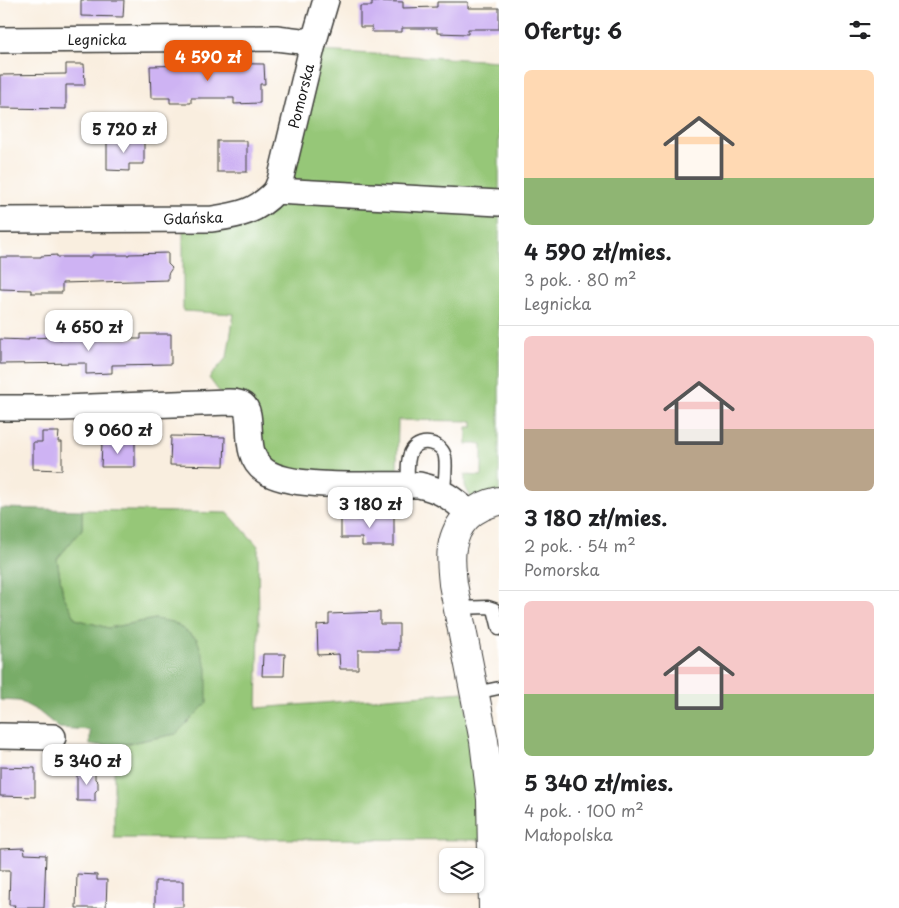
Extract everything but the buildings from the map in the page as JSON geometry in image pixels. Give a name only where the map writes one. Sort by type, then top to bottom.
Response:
[{"type":"street","name":"Pomorska","points":[[276,191],[326,0]]},
{"type":"street","name":"Legnicka","points":[[0,40],[276,38],[313,44]]},
{"type":"street","points":[[276,191],[499,203]]},
{"type":"street","name":"Gdańska","points":[[0,220],[212,219],[245,213],[268,200],[276,191]]},
{"type":"street","points":[[0,408],[62,408],[237,402],[243,404],[249,416],[249,440],[254,457],[262,469],[274,477],[306,483],[408,484],[431,488],[444,493],[470,514]]},
{"type":"street","points":[[493,908],[491,799],[484,741],[487,691],[458,608],[452,578],[451,559],[456,534],[461,524],[479,507],[499,501]]},
{"type":"street","points":[[0,736],[53,737]]},
{"type":"lane","points":[[408,484],[409,460],[412,449],[421,443],[432,443],[440,447],[446,456],[444,493]]},
{"type":"lane","points":[[458,608],[488,607],[494,609],[499,629]]},
{"type":"green space","points":[[319,51],[499,61],[499,198],[304,187],[289,178]]},
{"type":"green space","points":[[283,201],[499,208],[499,492],[472,500],[465,486],[465,475],[482,476],[482,444],[467,444],[467,427],[473,427],[473,421],[398,420],[397,471],[395,478],[277,470],[209,378],[227,357],[234,314],[183,311],[183,225]]},
{"type":"green space","points":[[0,508],[82,510],[82,529],[57,559],[63,595],[76,619],[108,628],[155,619],[173,622],[197,639],[207,668],[207,703],[176,734],[114,746],[90,745],[90,730],[59,728],[38,711],[19,701],[0,700]]},
{"type":"green space","points":[[82,510],[228,513],[258,546],[259,629],[257,708],[464,692],[484,840],[114,838],[114,746],[176,734],[155,619],[108,628],[76,619],[63,595],[57,559],[82,529]]}]
